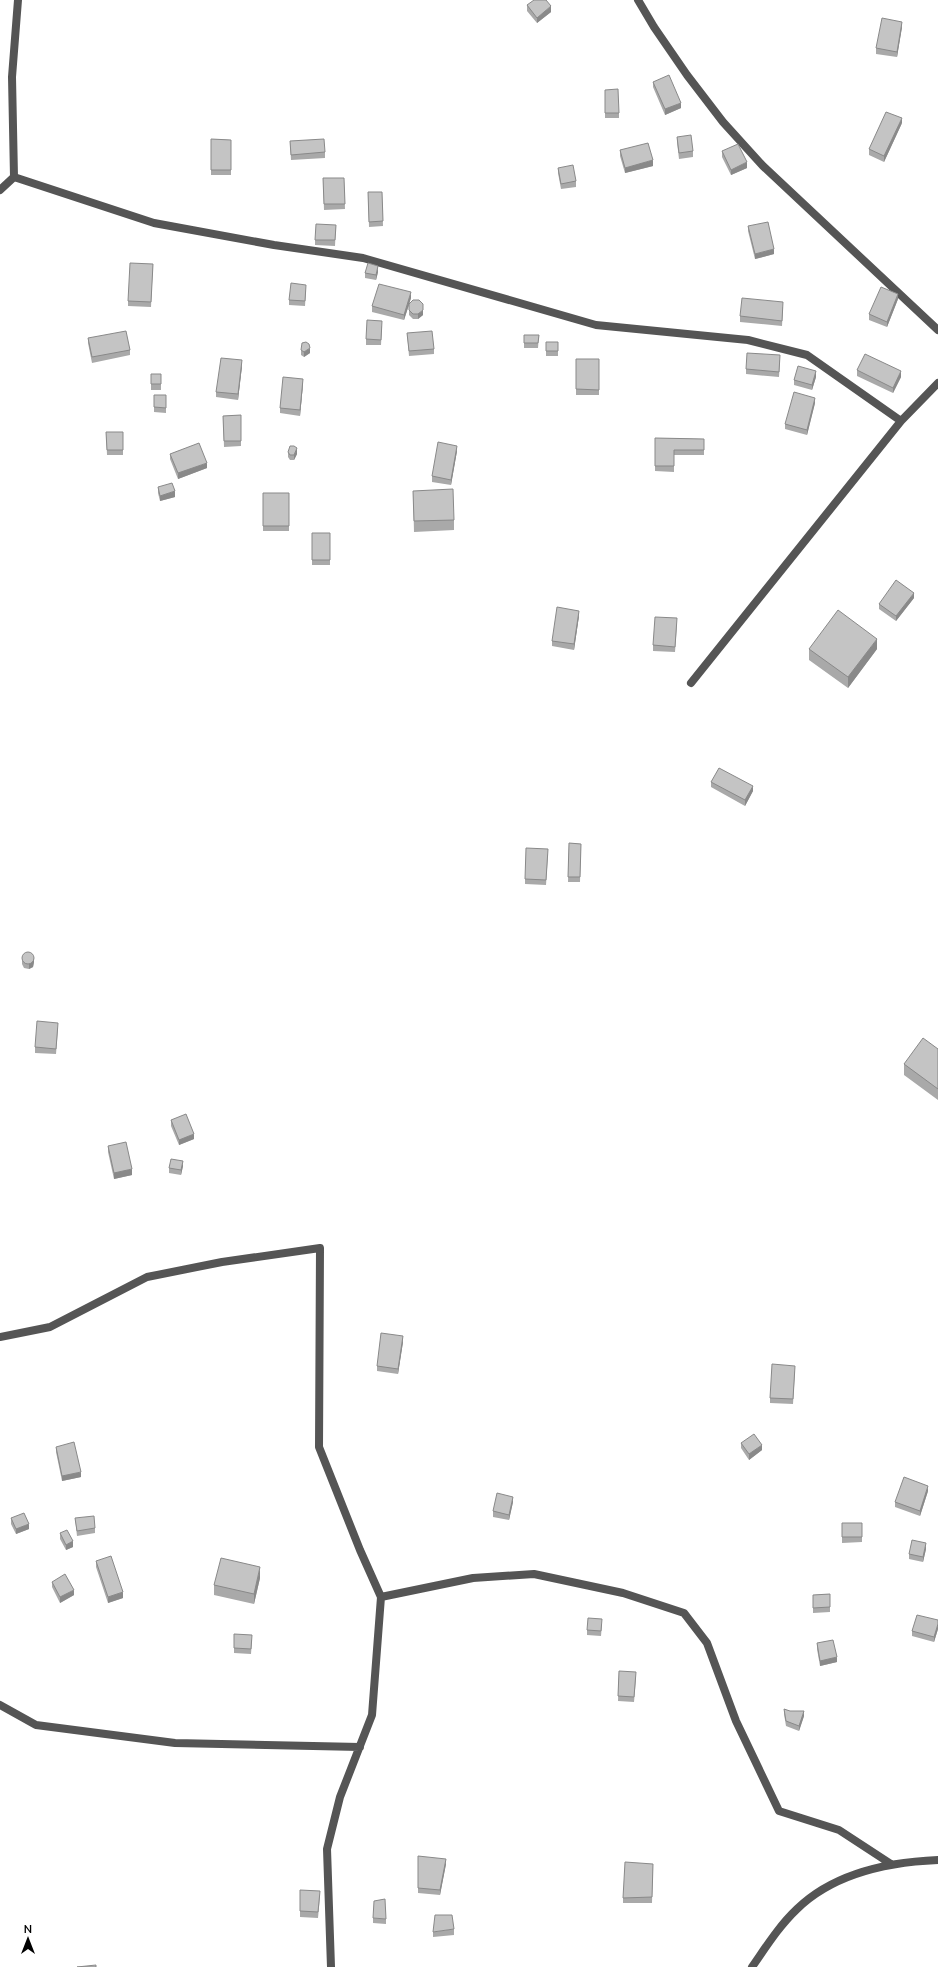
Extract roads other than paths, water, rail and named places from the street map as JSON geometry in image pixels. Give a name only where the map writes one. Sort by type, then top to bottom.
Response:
[{"type":"street","points":[[14,178],[12,77],[18,0]]},
{"type":"street","points":[[638,0],[654,27],[687,75],[723,122],[758,160],[938,330]]},
{"type":"street","points":[[0,190],[14,178]]},
{"type":"street","points":[[14,178],[154,223],[274,245],[364,258],[596,325],[748,340],[807,355],[901,421]]},
{"type":"street","points":[[691,683],[901,421],[938,383]]},
{"type":"street","points":[[0,1337],[50,1328],[147,1277],[222,1262],[320,1248],[319,1447],[360,1550],[381,1597],[372,1715],[340,1797],[327,1850],[331,1967]]},
{"type":"street","points":[[381,1597],[473,1578],[534,1574],[623,1593],[684,1613],[707,1643],[736,1721],[779,1811],[839,1830],[891,1864]]},
{"type":"street","points":[[0,1704],[36,1725],[167,1742],[360,1746]]},
{"type":"street","points":[[752,1967],[776,1932],[798,1908],[826,1888],[858,1873],[891,1864],[938,1860]]}]
